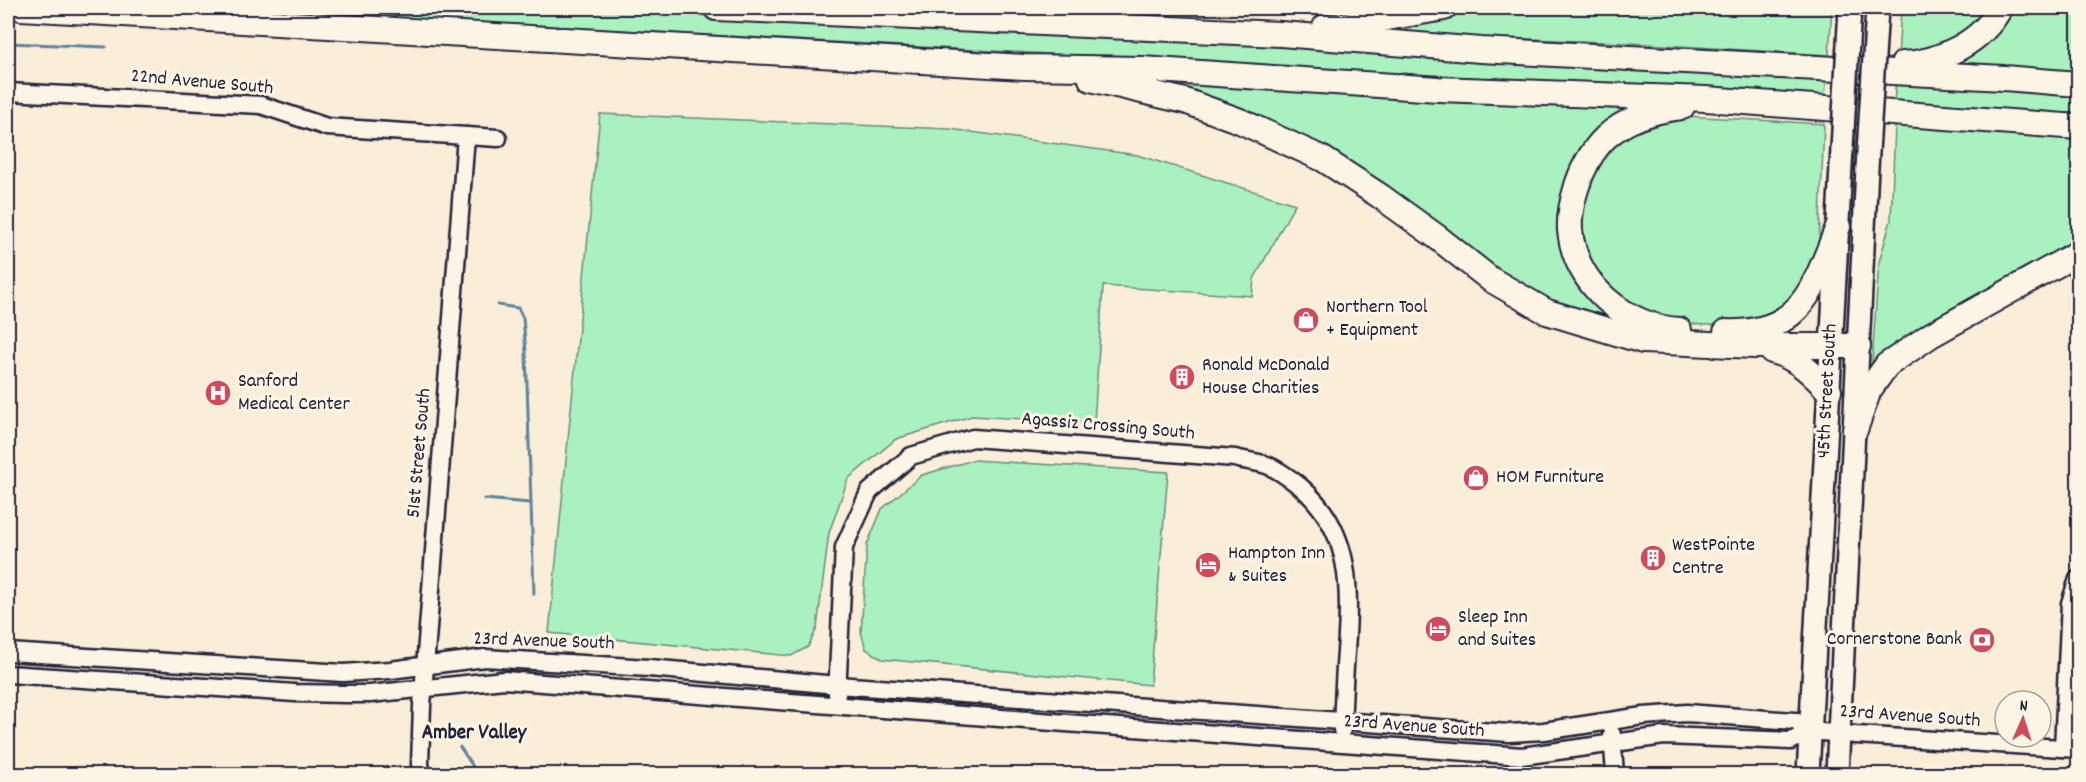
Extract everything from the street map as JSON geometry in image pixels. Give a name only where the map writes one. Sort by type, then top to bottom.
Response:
[{"type":"highway","points":[[21,8],[140,13],[1024,67],[1142,69],[1438,89],[1741,101],[2079,127]]},
{"type":"highway","points":[[716,8],[1264,33],[1481,50],[2079,84]]},
{"type":"highway","points":[[1264,33],[1353,24],[1444,8]]},
{"type":"highway","points":[[1807,68],[1922,63],[1965,45],[1984,29],[2000,8]]},
{"type":"highway","points":[[8,20],[140,13]]},
{"type":"highway","points":[[1024,67],[1105,81],[1185,101],[1240,122],[1323,159],[1380,196],[1490,279],[1547,312],[1643,341],[1755,346],[1857,346]]},
{"type":"highway","points":[[1741,101],[1675,108],[1645,115],[1622,125],[1604,138],[1580,176],[1571,205],[1570,230],[1575,253],[1587,279],[1607,300],[1626,315],[1653,326],[1740,332],[1756,330],[1774,324],[1804,303],[1838,227]]},
{"type":"highway","points":[[1855,430],[1869,390],[1887,364],[1931,335],[2079,253]]},
{"type":"highway","points":[[1755,346],[1786,355],[1802,364],[1828,391]]},
{"type":"main road","name":"45th Street South","points":[[1808,774],[1850,8]]},
{"type":"main road","name":"45th Street South","points":[[1836,774],[1855,430],[1857,346],[1877,8]]},
{"type":"street","name":"22nd Avenue South","points":[[8,92],[261,105],[327,127],[498,138]]},
{"type":"street","name":"51st Street South","points":[[422,774],[420,764],[423,687],[466,136]]},
{"type":"street","name":"Agassiz Crossing South","points":[[837,706],[844,547],[869,492],[911,456],[973,438],[1235,458],[1267,465],[1292,479],[1310,495],[1325,514],[1336,535],[1346,564],[1348,616],[1342,743]]},
{"type":"street","points":[[2071,749],[2070,603],[2079,579]]},
{"type":"street","name":"23rd Avenue South","points":[[8,652],[343,674],[485,657],[1509,734],[1687,713],[1795,721],[1810,731],[2071,749]]},
{"type":"street","name":"23rd Avenue South","points":[[8,674],[296,693],[370,694],[504,680],[1522,756],[1664,736],[1791,741],[1810,731]]},
{"type":"street","name":"23rd Avenue South","points":[[925,713],[944,704],[1000,706],[1008,697]]},
{"type":"street","name":"23rd Avenue South","points":[[1011,719],[1013,707],[1019,705],[1067,707],[1078,702]]},
{"type":"street","points":[[1611,721],[1615,774]]},
{"type":"green space","points":[[220,8],[579,8],[1827,76],[1825,97]]},
{"type":"green space","points":[[1467,8],[1832,8],[1829,55],[1631,43],[1373,33]]},
{"type":"green space","points":[[1901,8],[1994,8],[1964,39],[1898,57]]},
{"type":"green space","points":[[2009,8],[2078,8],[2078,74],[1955,67],[1954,59]]},
{"type":"green space","points":[[1165,80],[1629,107],[1629,113],[1613,122],[1564,229],[1632,324],[1547,304],[1440,231],[1166,90]]},
{"type":"green space","points":[[1896,80],[2078,93],[2078,114],[1894,102]]},
{"type":"green space","points":[[600,114],[950,129],[1137,155],[1295,204],[1254,279],[1252,296],[1103,286],[1094,423],[972,416],[896,439],[848,479],[829,533],[817,628],[808,647],[791,656],[549,633]]},
{"type":"green space","points":[[1668,115],[1824,124],[1819,244],[1799,300],[1749,325],[1671,322],[1618,301],[1586,257],[1577,204],[1605,146]]},
{"type":"green space","points":[[1895,126],[2078,139],[2078,244],[1876,364],[1872,362],[1879,262],[1891,220]]},
{"type":"green space","points":[[973,460],[1168,472],[1150,685],[882,659],[866,649],[861,632],[867,545],[882,509],[922,475]]},
{"type":"waterway","points":[[8,43],[106,47]]},
{"type":"waterway","points":[[498,305],[518,308],[523,318],[534,594]]},
{"type":"waterway","points":[[484,499],[530,503]]},
{"type":"waterway","points":[[460,747],[472,765],[474,774]]},
{"type":"place","name":"Northern Tool + Equipment","points":[[1306,320]]},
{"type":"place","name":"Ronald McDonald House Charities","points":[[1182,377]]},
{"type":"place","name":"Sanford Medical Center","points":[[218,393]]},
{"type":"place","name":"HOM Furniture","points":[[1476,478]]},
{"type":"place","name":"WestPointe Centre","points":[[1653,558]]},
{"type":"place","name":"Hampton Inn & Suites","points":[[1208,565]]},
{"type":"place","name":"Sleep Inn and Suites","points":[[1438,629]]},
{"type":"place","name":"Cornerstone Bank","points":[[1982,640]]},
{"type":"district","name":"Amber Valley","points":[[474,734]]}]
